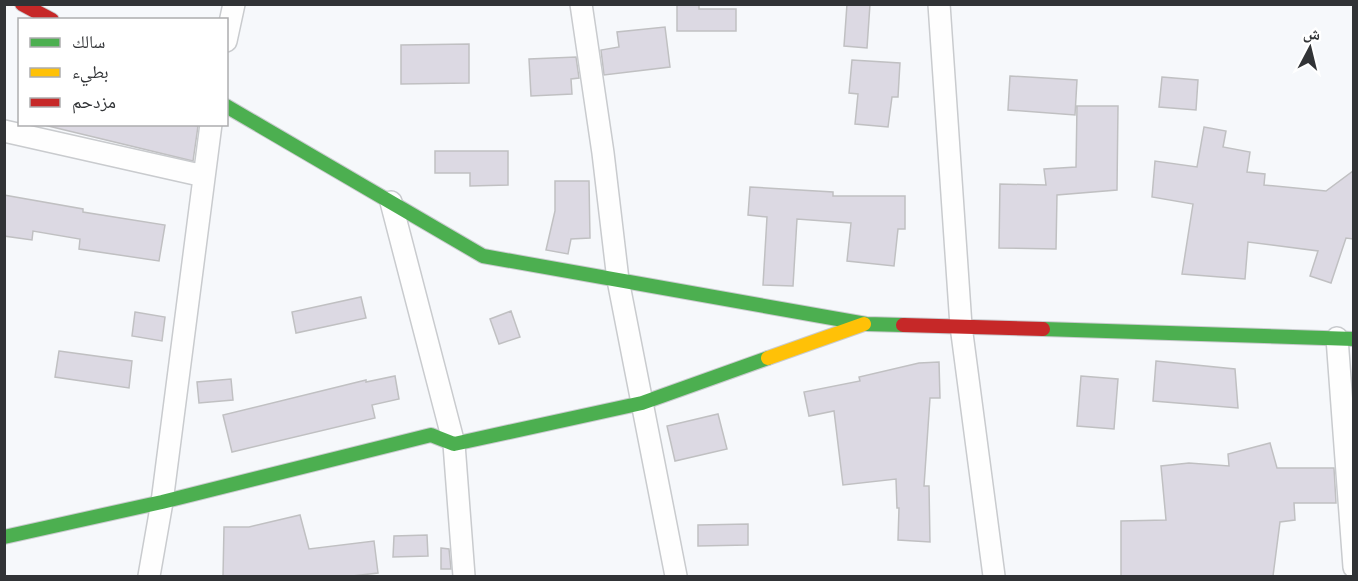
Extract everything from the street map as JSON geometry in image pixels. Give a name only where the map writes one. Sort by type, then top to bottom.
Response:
[{"type":"street","points":[[22,4],[48,18]]},
{"type":"street","points":[[228,31],[234,4]]},
{"type":"street","points":[[581,4],[603,153],[618,280],[676,576]]},
{"type":"street","points":[[939,4],[961,327],[994,576]]},
{"type":"street","points":[[228,107],[483,256],[866,324],[1345,338],[1353,567]]},
{"type":"street","points":[[149,576],[162,502],[211,126]]},
{"type":"street","points":[[4,131],[204,176]]},
{"type":"street","points":[[391,202],[454,444],[464,576]]},
{"type":"street","points":[[4,537],[162,502],[430,435],[454,444],[642,403],[866,324]]},
{"type":"building","points":[[677,4],[699,4],[699,9],[736,9],[736,31],[677,31]]},
{"type":"building","points":[[847,4],[870,4],[867,48],[844,46]]},
{"type":"building","points":[[665,27],[670,67],[604,75],[601,50],[619,47],[617,32]]},
{"type":"building","points":[[469,44],[469,83],[401,84],[401,45]]},
{"type":"building","points":[[576,57],[579,78],[571,79],[572,94],[531,96],[529,59]]},
{"type":"building","points":[[852,60],[900,63],[898,97],[892,97],[888,127],[855,124],[858,94],[849,93]]},
{"type":"building","points":[[1010,76],[1077,80],[1075,115],[1008,110]]},
{"type":"building","points":[[1162,77],[1198,80],[1196,110],[1159,107]]},
{"type":"building","points":[[1077,106],[1118,106],[1117,190],[1057,195],[1056,249],[999,248],[1000,184],[1046,185],[1044,169],[1076,167]]},
{"type":"building","points":[[48,126],[198,126],[193,161]]},
{"type":"building","points":[[1204,127],[1226,131],[1223,147],[1250,152],[1247,172],[1265,174],[1264,185],[1326,191],[1353,171],[1353,239],[1346,238],[1331,283],[1310,276],[1318,251],[1248,242],[1245,279],[1182,274],[1193,204],[1152,197],[1155,161],[1197,167]]},
{"type":"building","points":[[435,151],[508,151],[508,185],[470,186],[470,173],[435,173]]},
{"type":"building","points":[[555,181],[589,181],[590,238],[571,239],[568,254],[546,250],[555,211]]},
{"type":"building","points":[[750,187],[833,192],[833,196],[905,196],[905,229],[898,229],[894,266],[847,261],[851,223],[797,219],[793,286],[763,285],[767,217],[748,215]]},
{"type":"building","points":[[4,195],[83,209],[83,212],[165,225],[159,261],[79,249],[80,239],[33,231],[32,240],[4,236]]},
{"type":"building","points":[[361,297],[366,318],[296,333],[292,312]]},
{"type":"building","points":[[511,311],[520,337],[499,344],[490,319]]},
{"type":"building","points":[[135,312],[165,317],[162,341],[132,336]]},
{"type":"building","points":[[59,351],[132,361],[129,388],[55,377]]},
{"type":"building","points":[[1156,361],[1235,369],[1238,408],[1153,401]]},
{"type":"building","points":[[939,362],[940,398],[930,398],[924,486],[929,486],[930,542],[898,540],[899,508],[897,508],[896,479],[843,485],[834,411],[809,416],[804,392],[860,381],[859,377],[919,363]]},
{"type":"building","points":[[395,376],[399,399],[372,405],[375,418],[232,452],[223,415],[366,380],[366,382]]},
{"type":"building","points":[[1081,376],[1118,379],[1114,429],[1077,426]]},
{"type":"building","points":[[231,379],[233,400],[199,403],[197,382]]},
{"type":"building","points":[[718,414],[727,449],[675,461],[667,426]]},
{"type":"building","points":[[1270,443],[1277,468],[1334,468],[1336,503],[1294,503],[1295,520],[1280,522],[1273,576],[1121,576],[1121,521],[1166,520],[1161,466],[1189,463],[1229,466],[1228,454]]},
{"type":"building","points":[[300,515],[309,549],[374,541],[378,573],[352,576],[223,576],[224,527],[249,527]]},
{"type":"building","points":[[748,524],[748,545],[698,546],[698,525]]},
{"type":"building","points":[[427,535],[428,556],[393,557],[394,536]]},
{"type":"building","points":[[441,548],[449,549],[451,569],[441,569]]},
{"type":"traffic: fast","points":[[228,107],[483,256],[866,324],[903,325]]},
{"type":"traffic: fast","points":[[1043,329],[1354,339]]},
{"type":"traffic: fast","points":[[4,537],[162,502],[431,435],[454,444],[642,403],[768,358]]},
{"type":"traffic: slow","points":[[768,358],[864,324]]},
{"type":"traffic: jam","points":[[22,4],[48,18]]},
{"type":"traffic: jam","points":[[903,325],[1043,329]]}]
